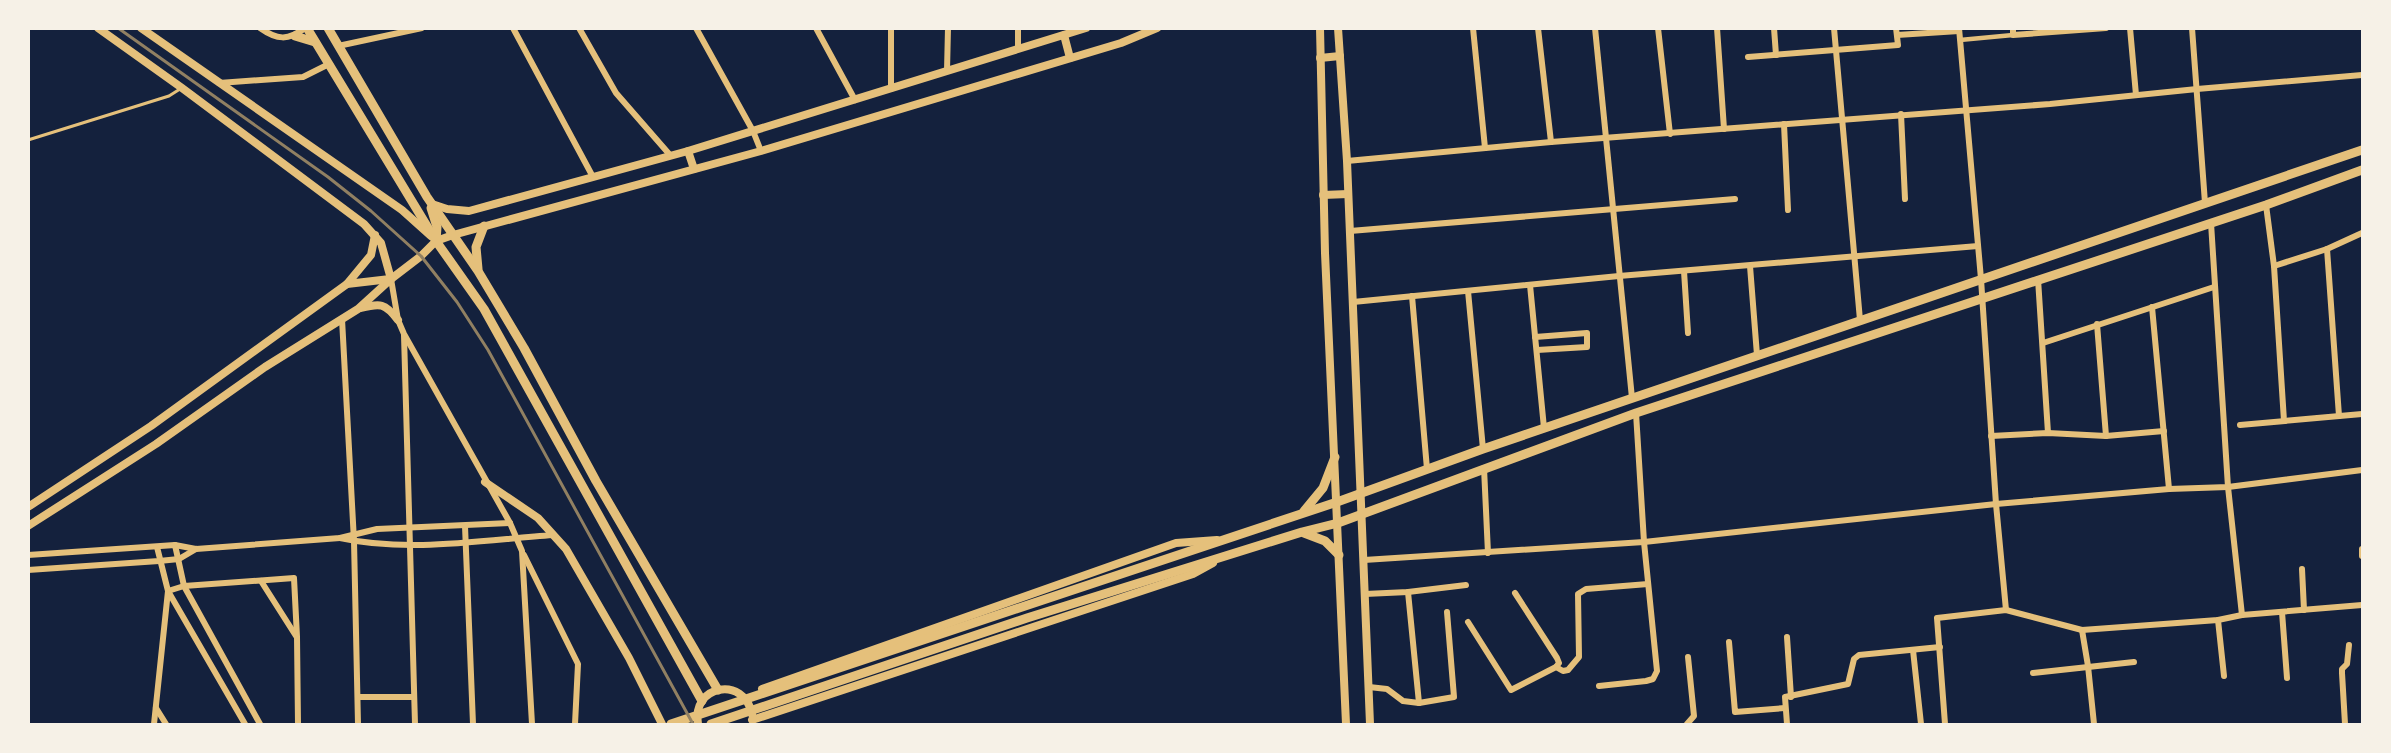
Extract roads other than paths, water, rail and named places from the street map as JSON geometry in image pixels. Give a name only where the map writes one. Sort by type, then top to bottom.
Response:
[{"type":"main road","points":[[98,28],[346,210],[381,243],[391,279]]},
{"type":"main road","points":[[141,28],[402,210],[436,241]]},
{"type":"main road","points":[[306,28],[436,241],[484,309],[702,701]]},
{"type":"main road","points":[[328,28],[429,200],[478,271],[538,371],[596,481],[718,690]]},
{"type":"main road","points":[[295,36],[315,42]]},
{"type":"main road","points":[[329,64],[335,62],[344,66],[363,89]]},
{"type":"main road","points":[[662,724],[1337,502],[1483,448],[2362,150]]},
{"type":"main road","points":[[711,724],[1027,618],[1302,532],[1338,523],[1484,467],[1636,413],[2266,205],[2362,170]]},
{"type":"main road","points":[[429,200],[436,227],[436,241]]},
{"type":"main road","points":[[478,271],[476,247],[484,226]]},
{"type":"main road","points":[[28,507],[151,426],[347,284],[371,255],[375,235]]},
{"type":"main road","points":[[28,526],[156,444],[265,367],[357,309],[436,241],[453,235]]},
{"type":"main road","points":[[347,284],[391,279]]},
{"type":"main road","points":[[357,309],[377,304],[385,306],[399,320]]},
{"type":"main road","points":[[542,412],[556,425],[567,426]]},
{"type":"main road","points":[[1302,513],[1323,488],[1335,457]]},
{"type":"main road","points":[[1302,532],[1325,541],[1339,555]]},
{"type":"street","points":[[260,28],[279,39],[295,36],[306,28]]},
{"type":"street","points":[[338,46],[422,28]]},
{"type":"street","points":[[513,28],[593,177]]},
{"type":"street","points":[[579,28],[616,93],[670,155]]},
{"type":"street","points":[[696,28],[753,131],[761,151]]},
{"type":"street","points":[[816,28],[855,100]]},
{"type":"street","points":[[822,28],[822,39]]},
{"type":"street","points":[[891,28],[891,89]]},
{"type":"street","points":[[948,28],[948,71]]},
{"type":"street","points":[[1018,28],[1018,49]]},
{"type":"street","points":[[429,200],[447,209],[469,211],[687,151],[1086,28]]},
{"type":"street","points":[[453,235],[761,151],[1121,43],[1157,28]]},
{"type":"street","points":[[1320,28],[1323,195],[1346,724]]},
{"type":"street","points":[[1338,28],[1347,161],[1370,724]]},
{"type":"street","points":[[1473,28],[1485,148]]},
{"type":"street","points":[[1538,28],[1551,142]]},
{"type":"street","points":[[1595,28],[1632,398]]},
{"type":"street","points":[[1658,28],[1670,134]]},
{"type":"street","points":[[1717,28],[1724,129]]},
{"type":"street","points":[[1774,28],[1776,55]]},
{"type":"street","points":[[1834,28],[1860,320]]},
{"type":"street","points":[[1960,40],[2013,32],[2106,28]]},
{"type":"street","points":[[2130,28],[2136,95]]},
{"type":"street","points":[[2192,28],[2205,203]]},
{"type":"street","points":[[1748,57],[1898,45],[1896,32],[1959,30],[1981,279],[1996,504],[2006,610]]},
{"type":"street","points":[[1064,35],[1070,58]]},
{"type":"street","points":[[1320,58],[1340,57]]},
{"type":"street","points":[[217,83],[303,77],[329,64]]},
{"type":"street","points":[[1347,161],[1607,137],[1965,110],[2362,75]]},
{"type":"street","points":[[1901,114],[1905,199]]},
{"type":"street","points":[[1784,124],[1788,210]]},
{"type":"street","points":[[687,151],[694,169]]},
{"type":"street","points":[[1323,195],[1348,194]]},
{"type":"street","points":[[1350,231],[1735,198]]},
{"type":"street","points":[[2266,205],[2274,266],[2284,421]]},
{"type":"street","points":[[2211,223],[2228,487],[2242,615]]},
{"type":"street","points":[[2274,266],[2327,249],[2362,233]]},
{"type":"street","points":[[1353,302],[1619,276],[1978,246]]},
{"type":"street","points":[[2327,249],[2339,416]]},
{"type":"street","points":[[1750,266],[1757,355]]},
{"type":"street","points":[[1684,271],[1688,333]]},
{"type":"street","points":[[391,279],[404,334],[510,523],[578,664],[575,724]]},
{"type":"street","points":[[2038,279],[2048,433]]},
{"type":"street","points":[[1530,285],[1544,428]]},
{"type":"street","points":[[2043,342],[2214,287]]},
{"type":"street","points":[[1468,291],[1483,448]]},
{"type":"street","points":[[1412,296],[1426,469]]},
{"type":"street","points":[[2152,307],[2169,489]]},
{"type":"street","points":[[342,319],[354,537],[358,724]]},
{"type":"street","points":[[2097,324],[2106,436]]},
{"type":"street","points":[[1535,337],[1587,333],[1587,347],[1537,350]]},
{"type":"street","points":[[404,334],[415,724]]},
{"type":"street","points":[[1599,686],[1646,681],[1653,679],[1657,671],[1644,542],[1636,413]]},
{"type":"street","points":[[2240,425],[2362,414]]},
{"type":"street","points":[[1991,436],[2048,433],[2106,436],[2164,431]]},
{"type":"street","points":[[1484,467],[1488,553]]},
{"type":"street","points":[[1364,560],[1644,542],[1996,504],[2169,489],[2228,487],[2362,470]]},
{"type":"street","points":[[485,482],[538,518],[566,549],[628,658],[662,724],[698,712]]},
{"type":"street","points":[[28,555],[176,545],[196,549],[354,537],[377,529],[510,523]]},
{"type":"street","points":[[499,524],[500,539]]},
{"type":"street","points":[[465,526],[473,724]]},
{"type":"street","points":[[354,537],[379,545],[466,542],[553,535]]},
{"type":"street","points":[[743,696],[1176,543],[1224,539]]},
{"type":"street","points":[[176,545],[184,586],[260,724]]},
{"type":"street","points":[[157,547],[168,591],[245,724]]},
{"type":"street","points":[[28,570],[179,559],[196,549]]},
{"type":"street","points":[[2362,549],[2362,556]]},
{"type":"street","points":[[522,551],[532,724]]},
{"type":"street","points":[[698,724],[698,712],[702,701],[718,690],[731,690],[743,696],[752,711],[752,722],[1193,574],[1227,556]]},
{"type":"street","points":[[2302,569],[2304,610]]},
{"type":"street","points":[[168,591],[184,586],[294,578],[298,724]]},
{"type":"street","points":[[261,581],[297,637]]},
{"type":"street","points":[[1556,667],[1563,672],[1568,670],[1579,657],[1578,594],[1586,589],[1648,584]]},
{"type":"street","points":[[1365,594],[1408,592],[1466,585]]},
{"type":"street","points":[[154,724],[168,591]]},
{"type":"street","points":[[1408,592],[1419,703]]},
{"type":"street","points":[[1468,622],[1511,690],[1556,667],[1559,663],[1557,658],[1515,593]]},
{"type":"street","points":[[1945,724],[1937,618],[2006,610],[2082,630],[2218,620],[2242,615],[2362,605]]},
{"type":"street","points":[[1369,687],[1387,689],[1403,701],[1419,703],[1454,697],[1447,612]]},
{"type":"street","points":[[2282,612],[2287,678]]},
{"type":"street","points":[[2218,620],[2224,676]]},
{"type":"street","points":[[949,622],[960,635],[958,652]]},
{"type":"street","points":[[2082,630],[2094,724]]},
{"type":"street","points":[[1787,637],[1791,697]]},
{"type":"street","points":[[1729,642],[1735,712],[1785,708]]},
{"type":"street","points":[[2345,724],[2342,669],[2348,664],[2349,645]]},
{"type":"street","points":[[1787,724],[1785,697],[1848,684],[1854,659],[1859,655],[1940,647]]},
{"type":"street","points":[[1913,650],[1921,724]]},
{"type":"street","points":[[1686,724],[1694,716],[1688,657]]},
{"type":"street","points":[[2033,673],[2134,662]]},
{"type":"street","points":[[221,683],[234,677]]},
{"type":"street","points":[[776,684],[775,696],[786,709]]},
{"type":"street","points":[[358,697],[414,697]]},
{"type":"street","points":[[156,708],[166,724]]},
{"type":"lane","points":[[28,140],[169,96],[182,88]]},
{"type":"railway","points":[[118,28],[328,177],[371,211],[421,256],[457,302],[488,350],[693,724]]}]
